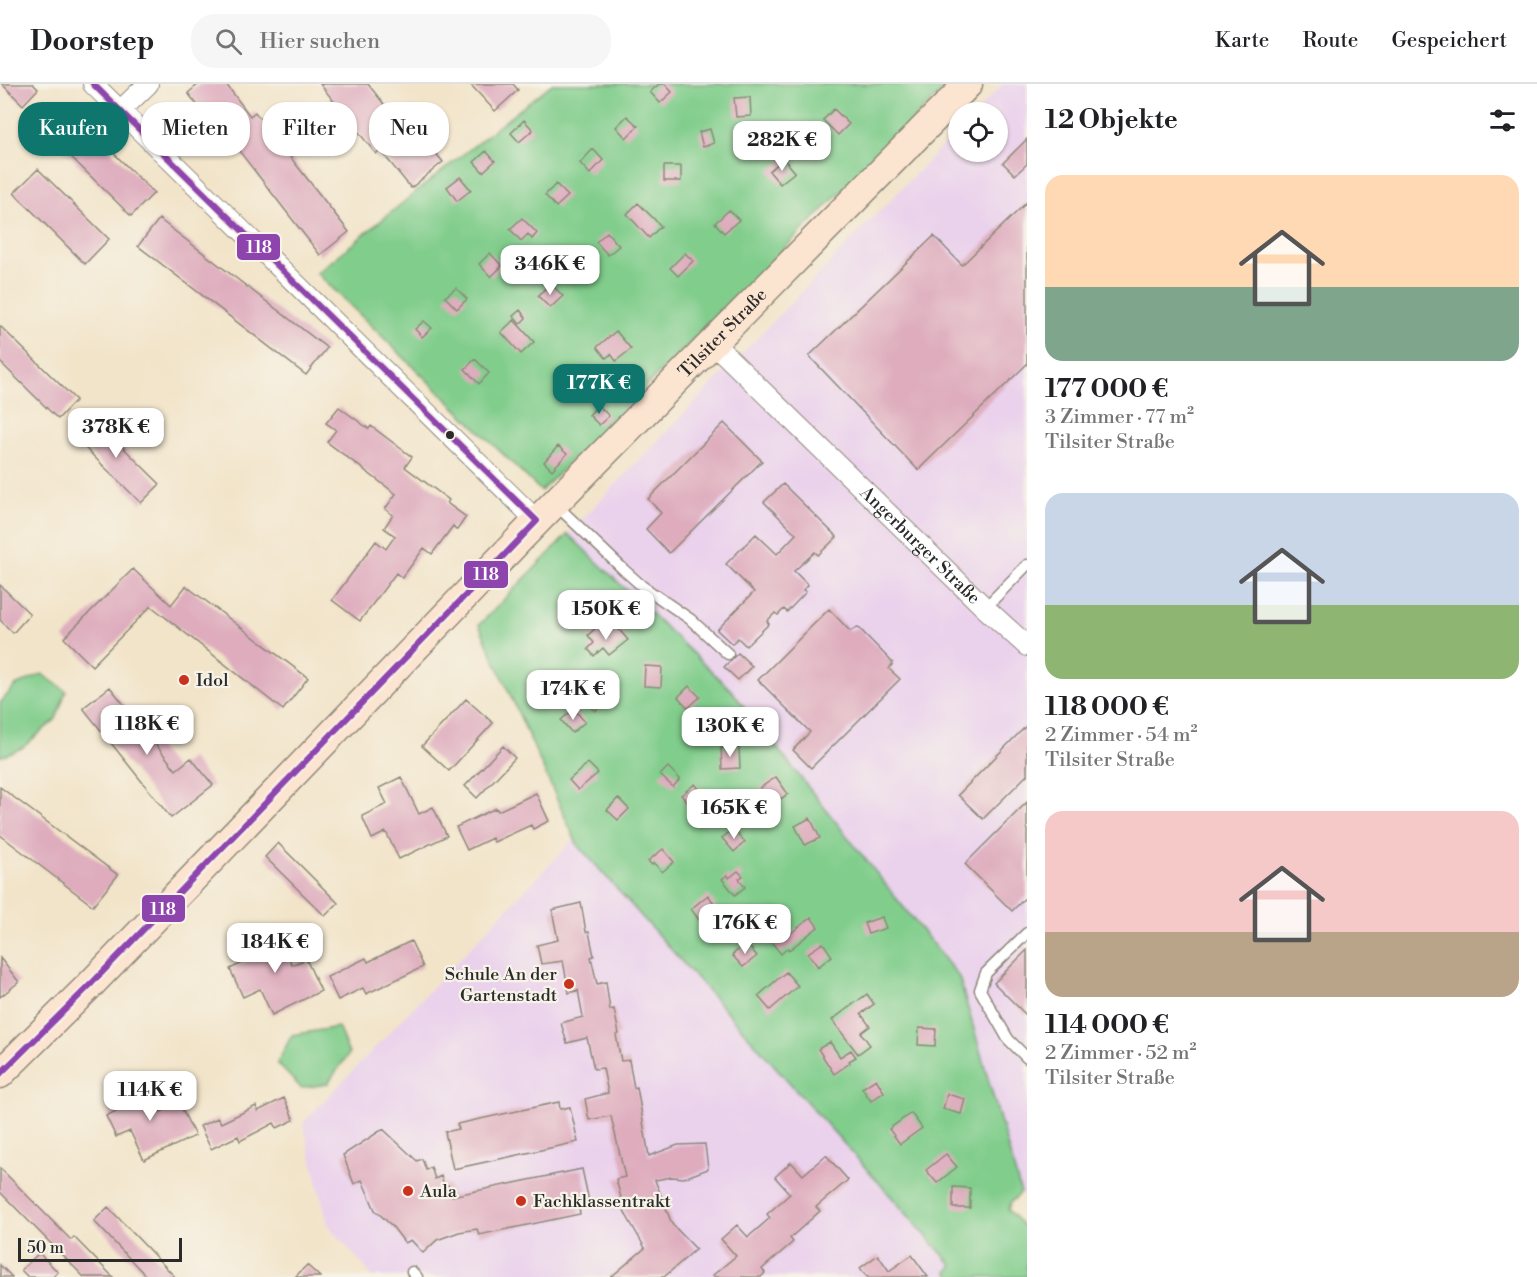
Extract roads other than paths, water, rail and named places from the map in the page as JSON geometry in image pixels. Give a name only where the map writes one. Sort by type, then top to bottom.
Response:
[{"type":"street","points":[[93,84],[110,102]]},
{"type":"street","points":[[129,102],[148,84]]},
{"type":"street","name":"Tilsiter Straße","points":[[0,1074],[100,975],[712,342],[969,84]]},
{"type":"street","points":[[129,121],[546,513]]},
{"type":"street","name":"Angerburger Straße","points":[[712,342],[985,608],[1027,646]]},
{"type":"lane","points":[[546,513],[624,570],[642,586],[690,619],[728,654]]},
{"type":"lane","points":[[985,608],[1027,565]]},
{"type":"lane","points":[[1027,933],[986,973],[980,990],[1008,1039],[1027,1058]]},
{"type":"place","name":"Idol","points":[[184,680]]},
{"type":"place","name":"Schule An der Gartenstadt","points":[[569,984]]},
{"type":"place","name":"Aula","points":[[408,1191]]},
{"type":"place","name":"Fachklassentrakt","points":[[521,1201]]}]
